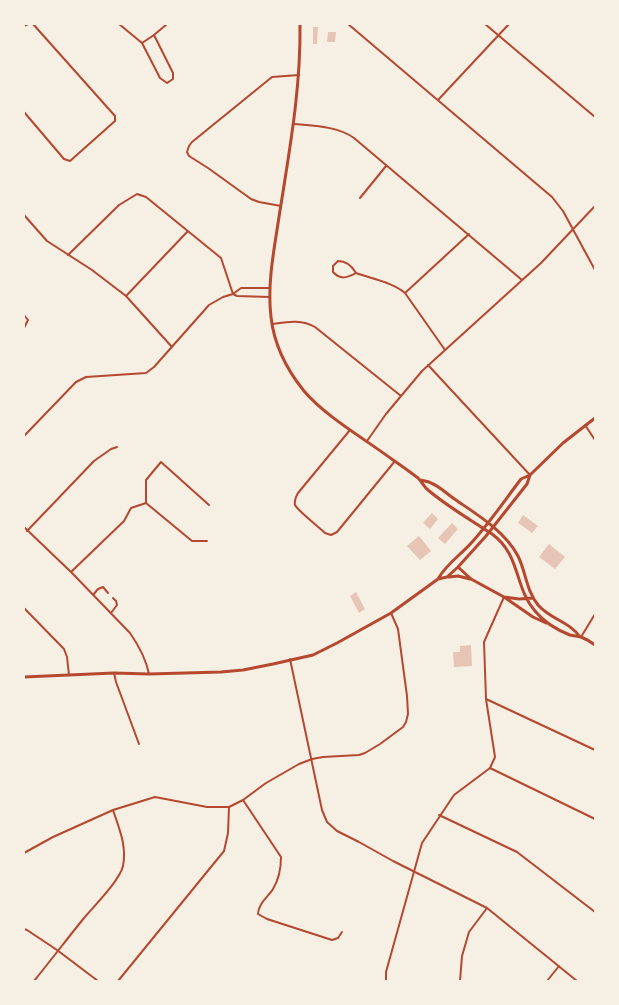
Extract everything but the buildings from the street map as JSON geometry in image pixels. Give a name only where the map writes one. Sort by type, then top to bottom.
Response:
[{"type":"main road","points":[[300,24],[299,75],[294,124],[269,288],[272,324],[277,343],[298,383],[315,402],[420,480],[427,489],[491,534],[504,546],[512,556],[527,599],[535,611],[551,625]]},
{"type":"main road","points":[[438,579],[442,570],[463,552],[479,534],[521,479],[530,474],[554,451],[595,418]]},
{"type":"main road","points":[[447,577],[491,534],[527,484],[530,474]]},
{"type":"main road","points":[[420,480],[431,482],[495,526],[517,554],[528,588],[539,606],[595,645]]},
{"type":"main road","points":[[458,567],[471,579],[504,597],[533,617],[572,636],[581,637]]},
{"type":"main road","points":[[24,677],[243,670],[273,664],[312,655],[337,643],[391,613],[438,579],[458,576],[471,579]]},
{"type":"main road","points":[[504,597],[533,598]]},
{"type":"street","points":[[24,26],[28,24]]},
{"type":"street","points":[[24,112],[64,159],[70,161],[115,122],[115,116],[33,24]]},
{"type":"street","points":[[119,24],[142,44],[160,78],[167,83],[173,79],[173,73],[154,35]]},
{"type":"street","points":[[142,44],[167,24]]},
{"type":"street","points":[[348,24],[545,190],[558,204],[595,270]]},
{"type":"street","points":[[485,24],[595,117]]},
{"type":"street","points":[[438,100],[509,24]]},
{"type":"street","points":[[281,206],[250,199],[189,156],[187,152],[192,142],[272,77],[299,75]]},
{"type":"street","points":[[294,124],[336,129],[345,132],[522,280]]},
{"type":"street","points":[[360,198],[386,166]]},
{"type":"street","points":[[68,255],[119,205],[137,194],[146,198],[221,258],[233,294]]},
{"type":"street","points":[[366,441],[428,365],[541,263],[595,206]]},
{"type":"street","points":[[24,215],[47,241],[92,270],[126,296],[172,348]]},
{"type":"street","points":[[126,296],[188,231]]},
{"type":"street","points":[[405,293],[469,234]]},
{"type":"street","points":[[356,273],[346,278],[339,277],[333,272],[332,266],[338,261],[344,261],[356,273],[395,286],[405,293],[445,350]]},
{"type":"street","points":[[24,436],[76,382],[86,377],[146,373],[172,348],[209,305],[233,294],[241,288],[269,288]]},
{"type":"street","points":[[233,294],[237,296],[270,298]]},
{"type":"street","points":[[24,315],[28,320],[24,328]]},
{"type":"street","points":[[272,324],[295,321],[315,327],[401,396]]},
{"type":"street","points":[[428,365],[530,474]]},
{"type":"street","points":[[585,425],[595,440]]},
{"type":"street","points":[[351,430],[298,493],[295,500],[298,508],[325,533],[331,535],[336,532],[395,461]]},
{"type":"street","points":[[27,530],[94,461],[117,447]]},
{"type":"street","points":[[146,503],[146,480],[160,462],[209,505]]},
{"type":"street","points":[[71,572],[124,521],[132,508],[146,503]]},
{"type":"street","points":[[146,503],[192,541],[207,541]]},
{"type":"street","points":[[24,527],[130,633],[138,644],[150,674]]},
{"type":"street","points":[[93,595],[98,589],[103,587],[108,592]]},
{"type":"street","points":[[386,981],[386,972],[422,843],[454,794],[490,768],[495,756],[486,699],[484,642],[504,597]]},
{"type":"street","points":[[111,613],[118,605],[113,598]]},
{"type":"street","points":[[24,608],[64,649],[68,657],[69,676]]},
{"type":"street","points":[[24,853],[53,837],[112,810],[154,797],[207,808],[230,807],[293,767],[312,759],[323,757],[356,756],[365,753],[396,733],[406,722],[408,714],[398,629],[391,613]]},
{"type":"street","points":[[581,637],[595,614]]},
{"type":"street","points":[[290,660],[322,810],[330,825],[337,831],[487,908],[577,981]]},
{"type":"street","points":[[114,673],[139,744]]},
{"type":"street","points":[[486,699],[595,750]]},
{"type":"street","points":[[490,768],[595,819]]},
{"type":"street","points":[[243,800],[281,857],[278,879],[273,890],[258,909],[258,914],[332,940],[338,938],[342,932]]},
{"type":"street","points":[[118,981],[224,851],[228,833],[230,807]]},
{"type":"street","points":[[34,981],[113,883],[122,868],[124,858],[122,834],[112,810]]},
{"type":"street","points":[[439,815],[517,852],[595,912]]},
{"type":"street","points":[[460,981],[462,956],[469,932],[487,908]]},
{"type":"street","points":[[24,929],[58,950],[98,981]]},
{"type":"street","points":[[547,981],[559,966]]}]
